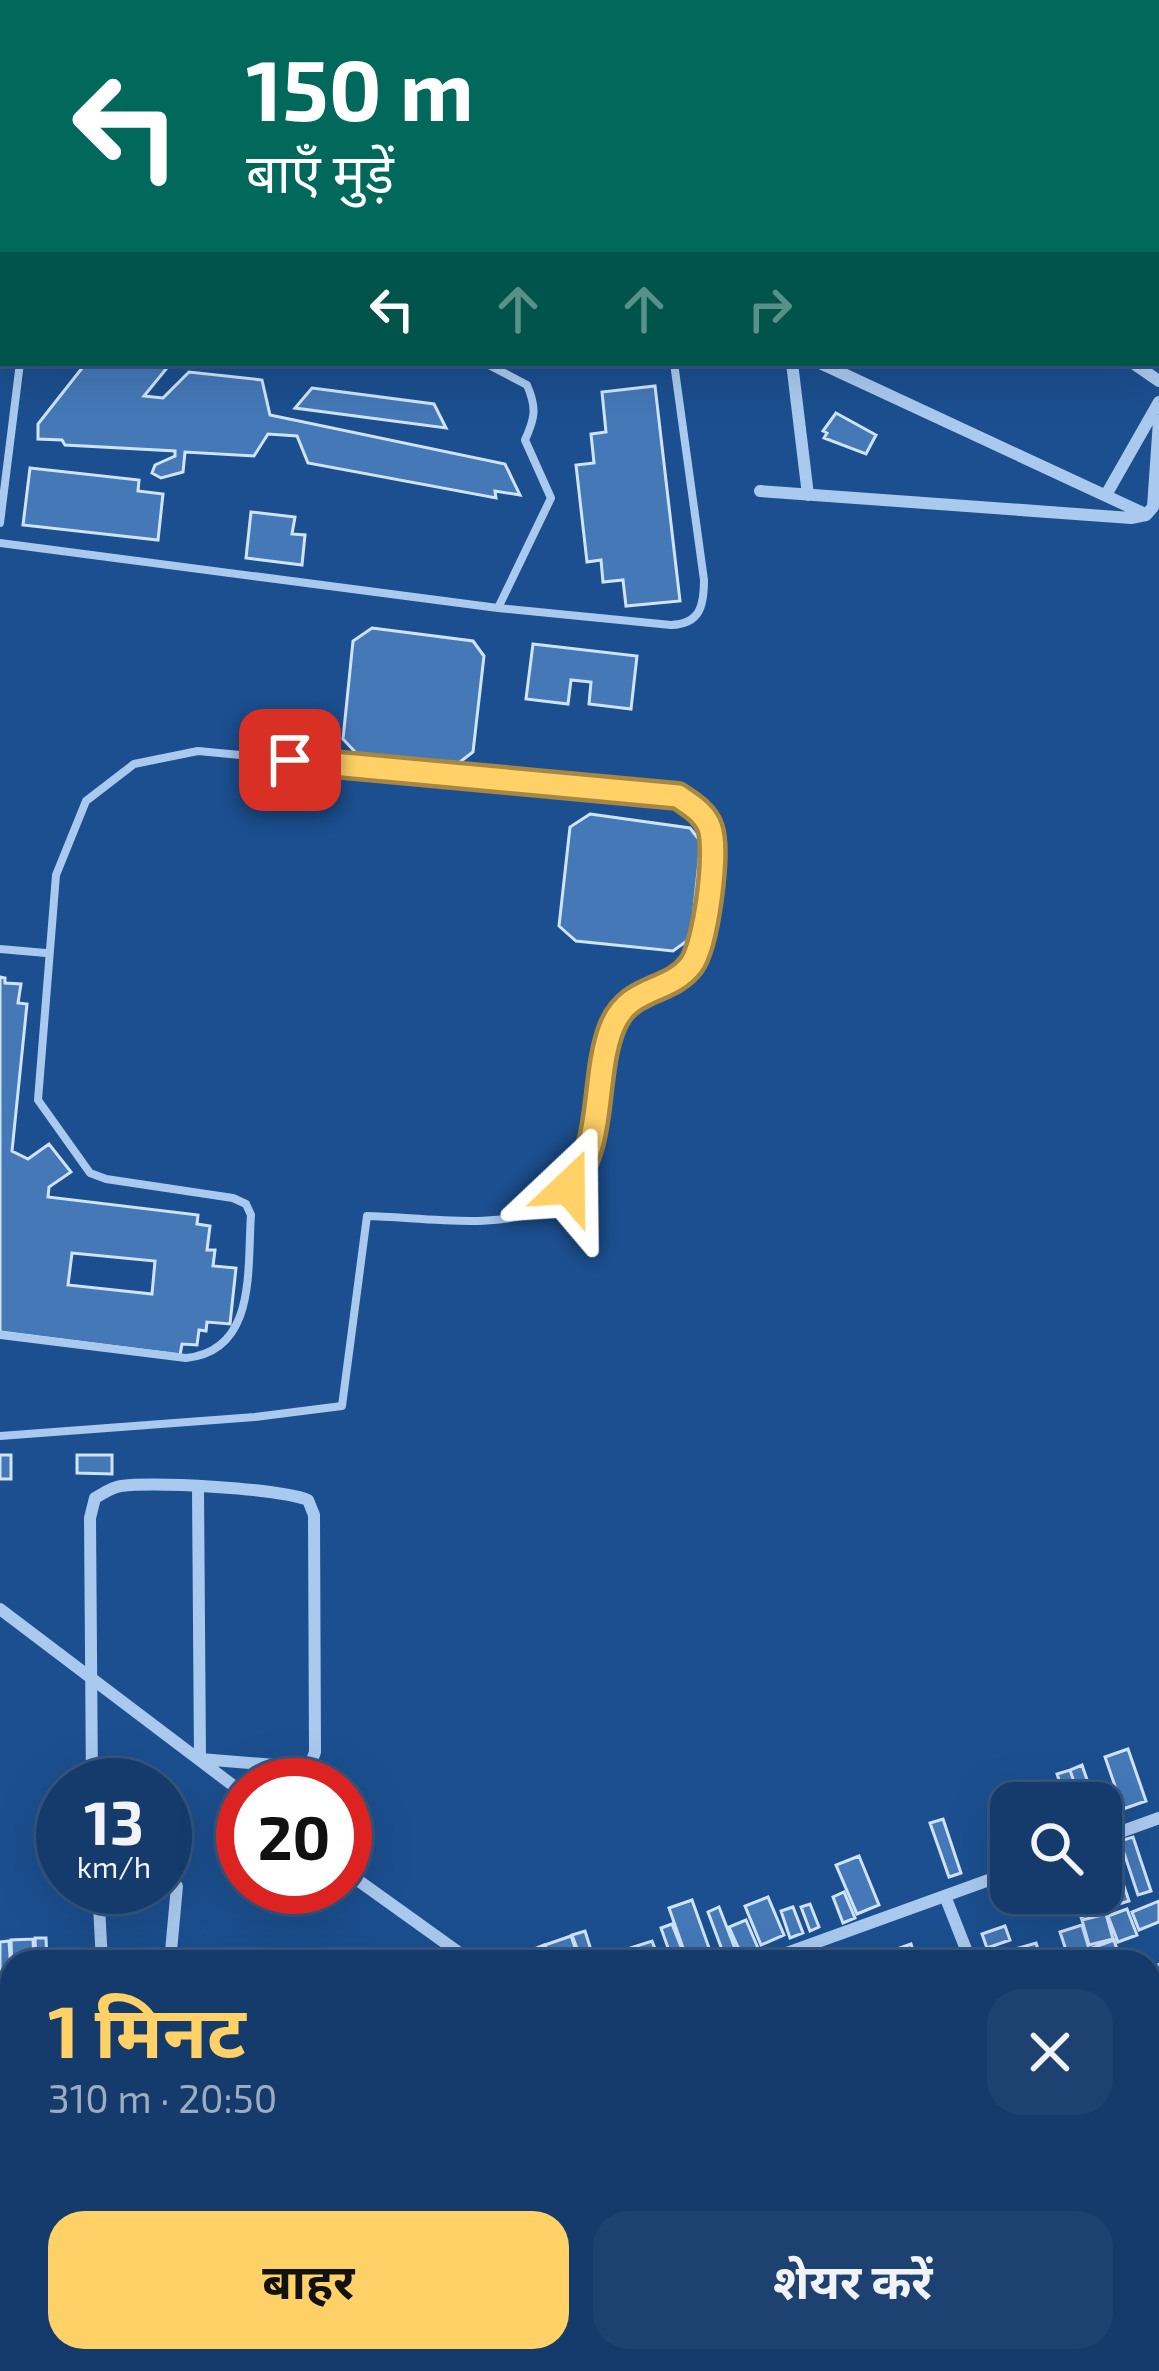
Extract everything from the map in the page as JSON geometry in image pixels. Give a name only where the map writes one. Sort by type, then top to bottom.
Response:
[{"type":"street","points":[[792,366],[808,495]]},
{"type":"street","points":[[826,366],[1146,515]]},
{"type":"street","points":[[1106,495],[1159,402]]},
{"type":"street","points":[[760,491],[1131,518],[1146,515],[1153,507],[1159,421]]},
{"type":"street","points":[[92,1758],[90,1518],[95,1498],[116,1486],[288,1492],[308,1500],[314,1515],[315,1752],[311,1763],[301,1767],[200,1759]]},
{"type":"street","points":[[198,1489],[200,1759]]},
{"type":"street","points":[[0,1609],[216,1772]]},
{"type":"street","points":[[1122,1832],[1159,1819]]},
{"type":"street","points":[[795,1950],[990,1880]]},
{"type":"street","points":[[372,1890],[455,1950]]},
{"type":"street","points":[[945,1896],[966,1950]]},
{"type":"street","points":[[99,1914],[101,1950]]},
{"type":"street","points":[[171,1950],[174,1914]]},
{"type":"lane","points":[[0,523],[20,366]]},
{"type":"lane","points":[[491,366],[527,385],[535,419],[525,440],[551,497],[498,608]]},
{"type":"lane","points":[[0,543],[498,608],[685,625],[698,616],[704,580],[674,366]]},
{"type":"lane","points":[[0,1335],[186,1358],[206,1356],[233,1334],[244,1300],[251,1215],[246,1204],[90,1173],[44,1113],[37,1084],[56,874],[86,801],[134,764],[198,751],[678,796],[697,808],[710,825],[714,850],[700,948],[690,967],[627,1003],[612,1028],[585,1168],[553,1206],[506,1220],[367,1216],[342,1406],[0,1436]]},
{"type":"lane","points":[[0,949],[47,953]]},
{"type":"building","points":[[84,366],[169,366],[144,396],[163,398],[189,372],[262,380],[270,415],[505,464],[520,495],[495,491],[496,498],[308,463],[297,436],[268,434],[254,456],[185,452],[183,472],[161,478],[152,473],[155,465],[175,456],[175,451],[65,445],[62,440],[38,439],[38,424]]},
{"type":"building","points":[[655,386],[680,601],[626,606],[623,580],[603,582],[601,560],[587,562],[576,465],[594,463],[591,434],[606,432],[602,392]]},
{"type":"building","points":[[312,388],[434,404],[446,428],[295,408]]},
{"type":"building","points":[[836,413],[876,435],[866,454],[824,438],[827,433],[823,431]]},
{"type":"building","points":[[30,468],[139,480],[138,491],[163,494],[158,540],[23,525]]},
{"type":"building","points":[[251,512],[295,517],[292,534],[305,535],[302,565],[246,558]]},
{"type":"building","points":[[372,628],[473,641],[484,656],[473,752],[456,765],[358,755],[343,739],[353,641]]},
{"type":"building","points":[[533,644],[637,656],[631,709],[589,704],[591,682],[571,680],[568,704],[526,699]]},
{"type":"building","points":[[590,814],[690,828],[701,842],[691,938],[673,951],[576,941],[559,926],[570,827]]},
{"type":"building","points":[[0,977],[5,983],[21,984],[18,1003],[27,1004],[12,1151],[28,1159],[49,1144],[71,1172],[49,1187],[48,1197],[198,1215],[197,1224],[210,1226],[207,1250],[215,1250],[213,1266],[236,1268],[230,1324],[207,1322],[206,1331],[199,1330],[197,1345],[182,1344],[180,1355],[0,1332]],"holes":[[[72,1253],[155,1261],[152,1294],[68,1285]]]},
{"type":"building","points":[[0,1455],[11,1455],[11,1479],[0,1479]]},
{"type":"building","points":[[77,1455],[112,1455],[112,1474],[77,1473]]},
{"type":"building","points":[[1128,1749],[1146,1801],[1123,1809],[1122,1782],[1114,1782],[1105,1757]]},
{"type":"building","points":[[1082,1765],[1088,1782],[1074,1782],[1070,1770]]},
{"type":"building","points":[[1070,1770],[1074,1782],[1060,1782],[1057,1774]]},
{"type":"building","points":[[943,1819],[961,1873],[949,1877],[930,1823]]},
{"type":"building","points":[[1133,1837],[1151,1891],[1138,1895],[1122,1840]]},
{"type":"building","points":[[859,1856],[879,1905],[857,1914],[836,1865]]},
{"type":"building","points":[[844,1892],[855,1918],[843,1923],[833,1897]]},
{"type":"building","points":[[768,1897],[784,1935],[761,1945],[745,1906]]},
{"type":"building","points":[[692,1900],[710,1950],[684,1950],[669,1908]]},
{"type":"building","points":[[1159,1901],[1159,1922],[1139,1930],[1132,1912]]},
{"type":"building","points":[[810,1904],[819,1927],[810,1931],[801,1907]]},
{"type":"building","points":[[719,1907],[736,1950],[722,1950],[708,1912]]},
{"type":"building","points":[[793,1907],[803,1933],[790,1938],[781,1911]]},
{"type":"building","points":[[1127,1909],[1137,1935],[1118,1942],[1108,1916]]},
{"type":"building","points":[[1106,1914],[1113,1939],[1089,1945],[1082,1920]]},
{"type":"building","points":[[746,1920],[758,1948],[739,1950],[729,1927]]},
{"type":"building","points":[[672,1924],[682,1950],[669,1950],[661,1928]]},
{"type":"building","points":[[1082,1925],[1089,1950],[1066,1950],[1060,1932]]},
{"type":"building","points":[[1005,1926],[1010,1940],[987,1948],[982,1934]]},
{"type":"building","points":[[585,1931],[591,1950],[578,1950],[572,1935]]},
{"type":"building","points":[[571,1936],[576,1950],[547,1950],[545,1945]]},
{"type":"building","points":[[35,1938],[46,1938],[46,1950],[36,1950]]},
{"type":"building","points":[[33,1939],[33,1950],[11,1950],[11,1940]]},
{"type":"building","points":[[1114,1940],[1117,1950],[1093,1950]]},
{"type":"building","points":[[652,1941],[655,1950],[624,1950]]},
{"type":"building","points":[[1036,1943],[1038,1950],[1015,1950]]},
{"type":"route","points":[[290,760],[678,796],[697,808],[710,825],[714,850],[700,948],[690,967],[627,1003],[612,1028],[585,1168],[569,1187]]}]
